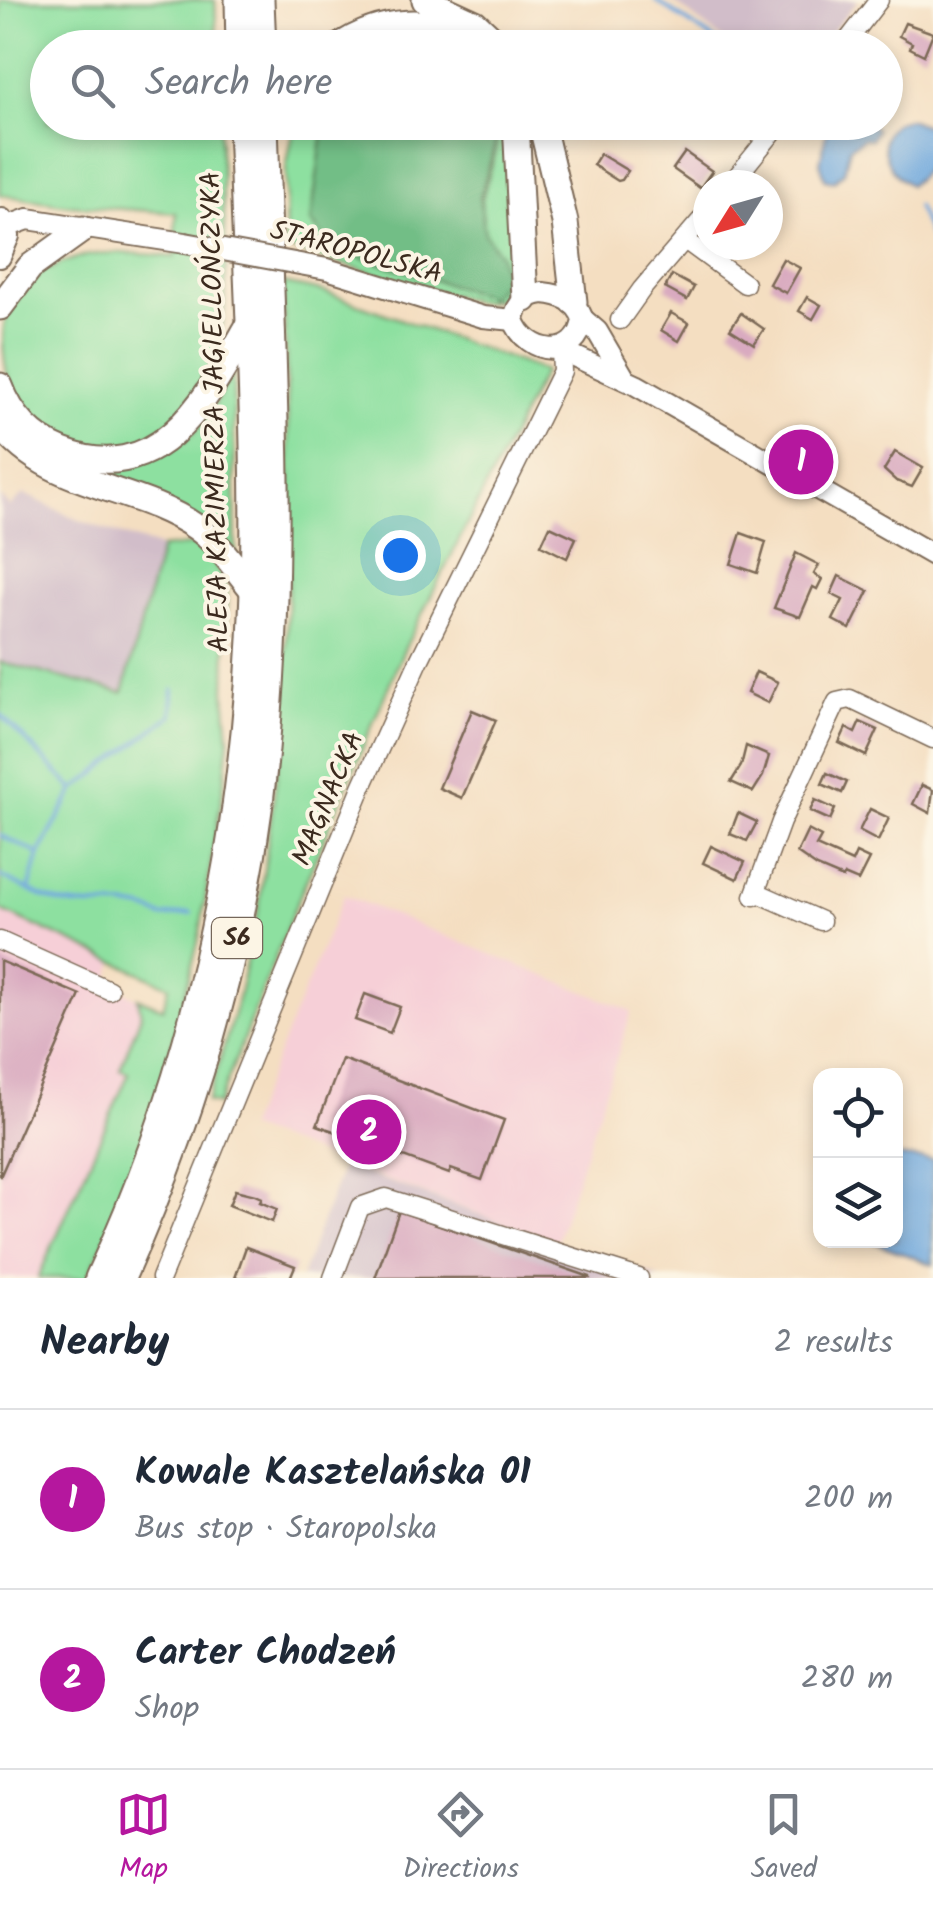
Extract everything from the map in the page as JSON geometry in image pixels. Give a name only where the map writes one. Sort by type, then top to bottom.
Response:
[{"type":"highway","points":[[238,0],[239,30]]},
{"type":"highway","points":[[261,0],[262,30]]},
{"type":"highway","points":[[425,0],[482,30]]},
{"type":"highway","points":[[367,30],[394,23],[446,30]]},
{"type":"highway","name":"ALEJA KAZIMIERZA JAGIELLOŃCZYKA","points":[[242,140],[247,328],[263,451]]},
{"type":"highway","name":"ALEJA KAZIMIERZA JAGIELLOŃCZYKA","points":[[122,1278],[180,1140],[221,1006],[244,904],[268,726],[263,451],[266,140]]},
{"type":"highway","points":[[266,149],[271,140]]},
{"type":"highway","points":[[516,140],[520,309]]},
{"type":"highway","points":[[544,140],[565,222],[578,311]]},
{"type":"highway","points":[[0,307],[30,267],[83,229]]},
{"type":"highway","points":[[0,386],[19,421],[36,437],[55,448],[98,460],[122,458],[146,452],[188,422],[210,393],[247,328]]},
{"type":"highway","points":[[0,424],[20,447],[51,468],[194,525],[220,548],[253,590]]},
{"type":"highway","name":"ALEJA KAZIMIERZA JAGIELLOŃCZYKA","points":[[98,1278],[131,1204],[176,1080],[212,945],[240,781],[253,590],[264,541]]},
{"type":"main road","name":"STAROPOLSKA","points":[[0,257],[8,245],[3,222],[28,218],[328,269],[483,317],[520,309]]},
{"type":"main road","points":[[625,380],[597,331],[556,294],[544,293],[520,309],[525,338],[625,380],[933,555]]},
{"type":"main road","points":[[561,350],[577,338],[578,311]]},
{"type":"street","points":[[856,30],[879,0]]},
{"type":"street","points":[[742,170],[766,140]]},
{"type":"street","points":[[620,320],[693,230]]},
{"type":"street","points":[[685,240],[744,284]]},
{"type":"street","name":"MAGNACKA","points":[[161,1278],[362,787],[419,660],[562,372],[561,350]]},
{"type":"street","points":[[263,451],[264,541]]},
{"type":"street","points":[[821,921],[755,894],[780,822],[837,702],[850,699],[933,738]]},
{"type":"street","points":[[0,941],[110,990]]},
{"type":"street","points":[[333,1278],[360,1206],[386,1198],[627,1276]]},
{"type":"shaded area","points":[[671,0],[858,0],[833,30],[710,30]]},
{"type":"shaded area","points":[[24,494],[81,521],[161,548],[124,693],[0,662],[0,496],[10,507]]},
{"type":"shaded area","points":[[344,895],[632,1011],[556,1242],[247,1128]]},
{"type":"shaded area","points":[[0,910],[115,962],[107,984],[138,998],[141,1015],[120,1068],[129,1073],[38,1278],[0,1278]]},
{"type":"shaded area","points":[[343,1165],[556,1242],[662,1278],[301,1278]]},
{"type":"green space","points":[[0,0],[215,0],[216,30],[30,30],[30,140],[220,140],[226,275],[221,334],[215,357],[199,387],[175,416],[145,439],[129,446],[104,449],[79,444],[39,424],[19,402],[7,374],[4,323],[14,304],[48,264],[50,269],[80,257],[111,253],[175,257],[176,213],[0,195]]},
{"type":"green space","points":[[292,140],[323,140],[313,201],[352,255],[489,296],[500,255],[485,235],[481,206],[497,140],[510,140],[515,279],[503,296],[487,302],[473,301],[285,248],[286,168]]},
{"type":"green space","points":[[322,140],[496,140],[480,198],[485,234],[500,255],[505,281],[489,297],[352,255],[324,238],[311,222]]},
{"type":"green space","points":[[283,283],[322,291],[544,371],[403,652],[293,912],[218,1105],[207,1102],[235,1010],[259,907],[283,727],[291,507]]},
{"type":"green space","points":[[233,369],[236,563],[72,467],[152,454],[183,442],[209,414]]},
{"type":"green space","points":[[199,544],[211,556],[227,589],[225,692],[229,739],[199,938],[167,1066],[133,1175],[88,1278],[38,1278],[129,1073],[120,1069],[141,1015],[138,998],[163,1008],[169,986],[0,910],[0,662],[123,693],[161,548]]},
{"type":"water","points":[[903,120],[933,129],[930,162],[910,185],[892,170],[884,149],[884,140],[903,140]]},
{"type":"water","points":[[825,140],[861,140],[850,147],[844,172],[834,181],[825,179],[820,163]]},
{"type":"water","points":[[903,1157],[933,1160],[933,1265],[889,1248],[903,1248]]},
{"type":"building","points":[[905,23],[933,33],[924,55],[910,48],[912,43],[903,38]]},
{"type":"building","points":[[685,152],[711,170],[693,170],[693,183],[673,169]]},
{"type":"building","points":[[600,154],[628,171],[622,180],[593,165]]},
{"type":"building","points":[[783,259],[800,268],[786,293],[769,284]]},
{"type":"building","points":[[672,275],[694,287],[687,300],[665,288]]},
{"type":"building","points":[[807,297],[821,305],[813,319],[799,311]]},
{"type":"building","points":[[671,313],[689,323],[679,341],[661,330]]},
{"type":"building","points":[[741,313],[764,329],[754,344],[730,329]]},
{"type":"building","points":[[895,452],[923,468],[912,487],[896,481],[884,470]]},
{"type":"building","points":[[550,526],[576,538],[567,558],[541,545]]},
{"type":"building","points":[[741,533],[766,542],[757,573],[731,564]]},
{"type":"building","points":[[796,553],[819,565],[814,574],[822,579],[817,589],[813,587],[800,617],[774,608]]},
{"type":"building","points":[[839,576],[869,591],[850,629],[833,620],[843,600],[831,594]]},
{"type":"building","points":[[756,672],[778,682],[768,703],[747,693]]},
{"type":"building","points":[[472,710],[496,720],[462,798],[439,788]]},
{"type":"building","points":[[860,722],[878,730],[866,756],[839,743],[846,728],[855,733]]},
{"type":"building","points":[[746,746],[769,756],[753,792],[731,782],[741,766]]},
{"type":"building","points":[[827,773],[847,782],[842,793],[822,784]]},
{"type":"building","points":[[922,785],[933,790],[930,813],[913,804]]},
{"type":"building","points":[[815,800],[835,809],[830,820],[810,811]]},
{"type":"building","points":[[870,809],[889,818],[878,841],[859,831]]},
{"type":"building","points":[[738,813],[757,822],[747,841],[730,834]]},
{"type":"building","points":[[808,830],[821,837],[816,846],[852,862],[856,853],[869,859],[858,881],[817,867],[797,853]]},
{"type":"building","points":[[711,846],[745,862],[737,879],[703,863]]},
{"type":"building","points":[[0,961],[80,995],[0,1177]]},
{"type":"building","points":[[365,994],[400,1007],[390,1033],[355,1020]]},
{"type":"building","points":[[342,1059],[504,1120],[482,1180],[451,1169],[449,1174],[317,1125]]},
{"type":"building","points":[[235,1190],[262,1198],[260,1202],[277,1209],[272,1222],[229,1205]]},
{"type":"building","points":[[399,1211],[590,1277],[590,1278],[375,1278]]},
{"type":"building","points":[[246,1247],[295,1266],[290,1278],[235,1278]]},
{"type":"waterway","points":[[655,0],[699,30]]},
{"type":"waterway","points":[[917,206],[933,243]]},
{"type":"waterway","points":[[29,890],[39,854],[74,790],[172,715],[173,689]]},
{"type":"waterway","points":[[0,714],[74,790]]},
{"type":"waterway","points":[[0,835],[39,854]]},
{"type":"waterway","points":[[0,876],[67,904],[140,908],[162,917],[191,913]]},
{"type":"place","name":"Kowale Kasztelańska 01","points":[[801,462]]},
{"type":"place","name":"Carter Chodzeń","points":[[369,1132]]}]
